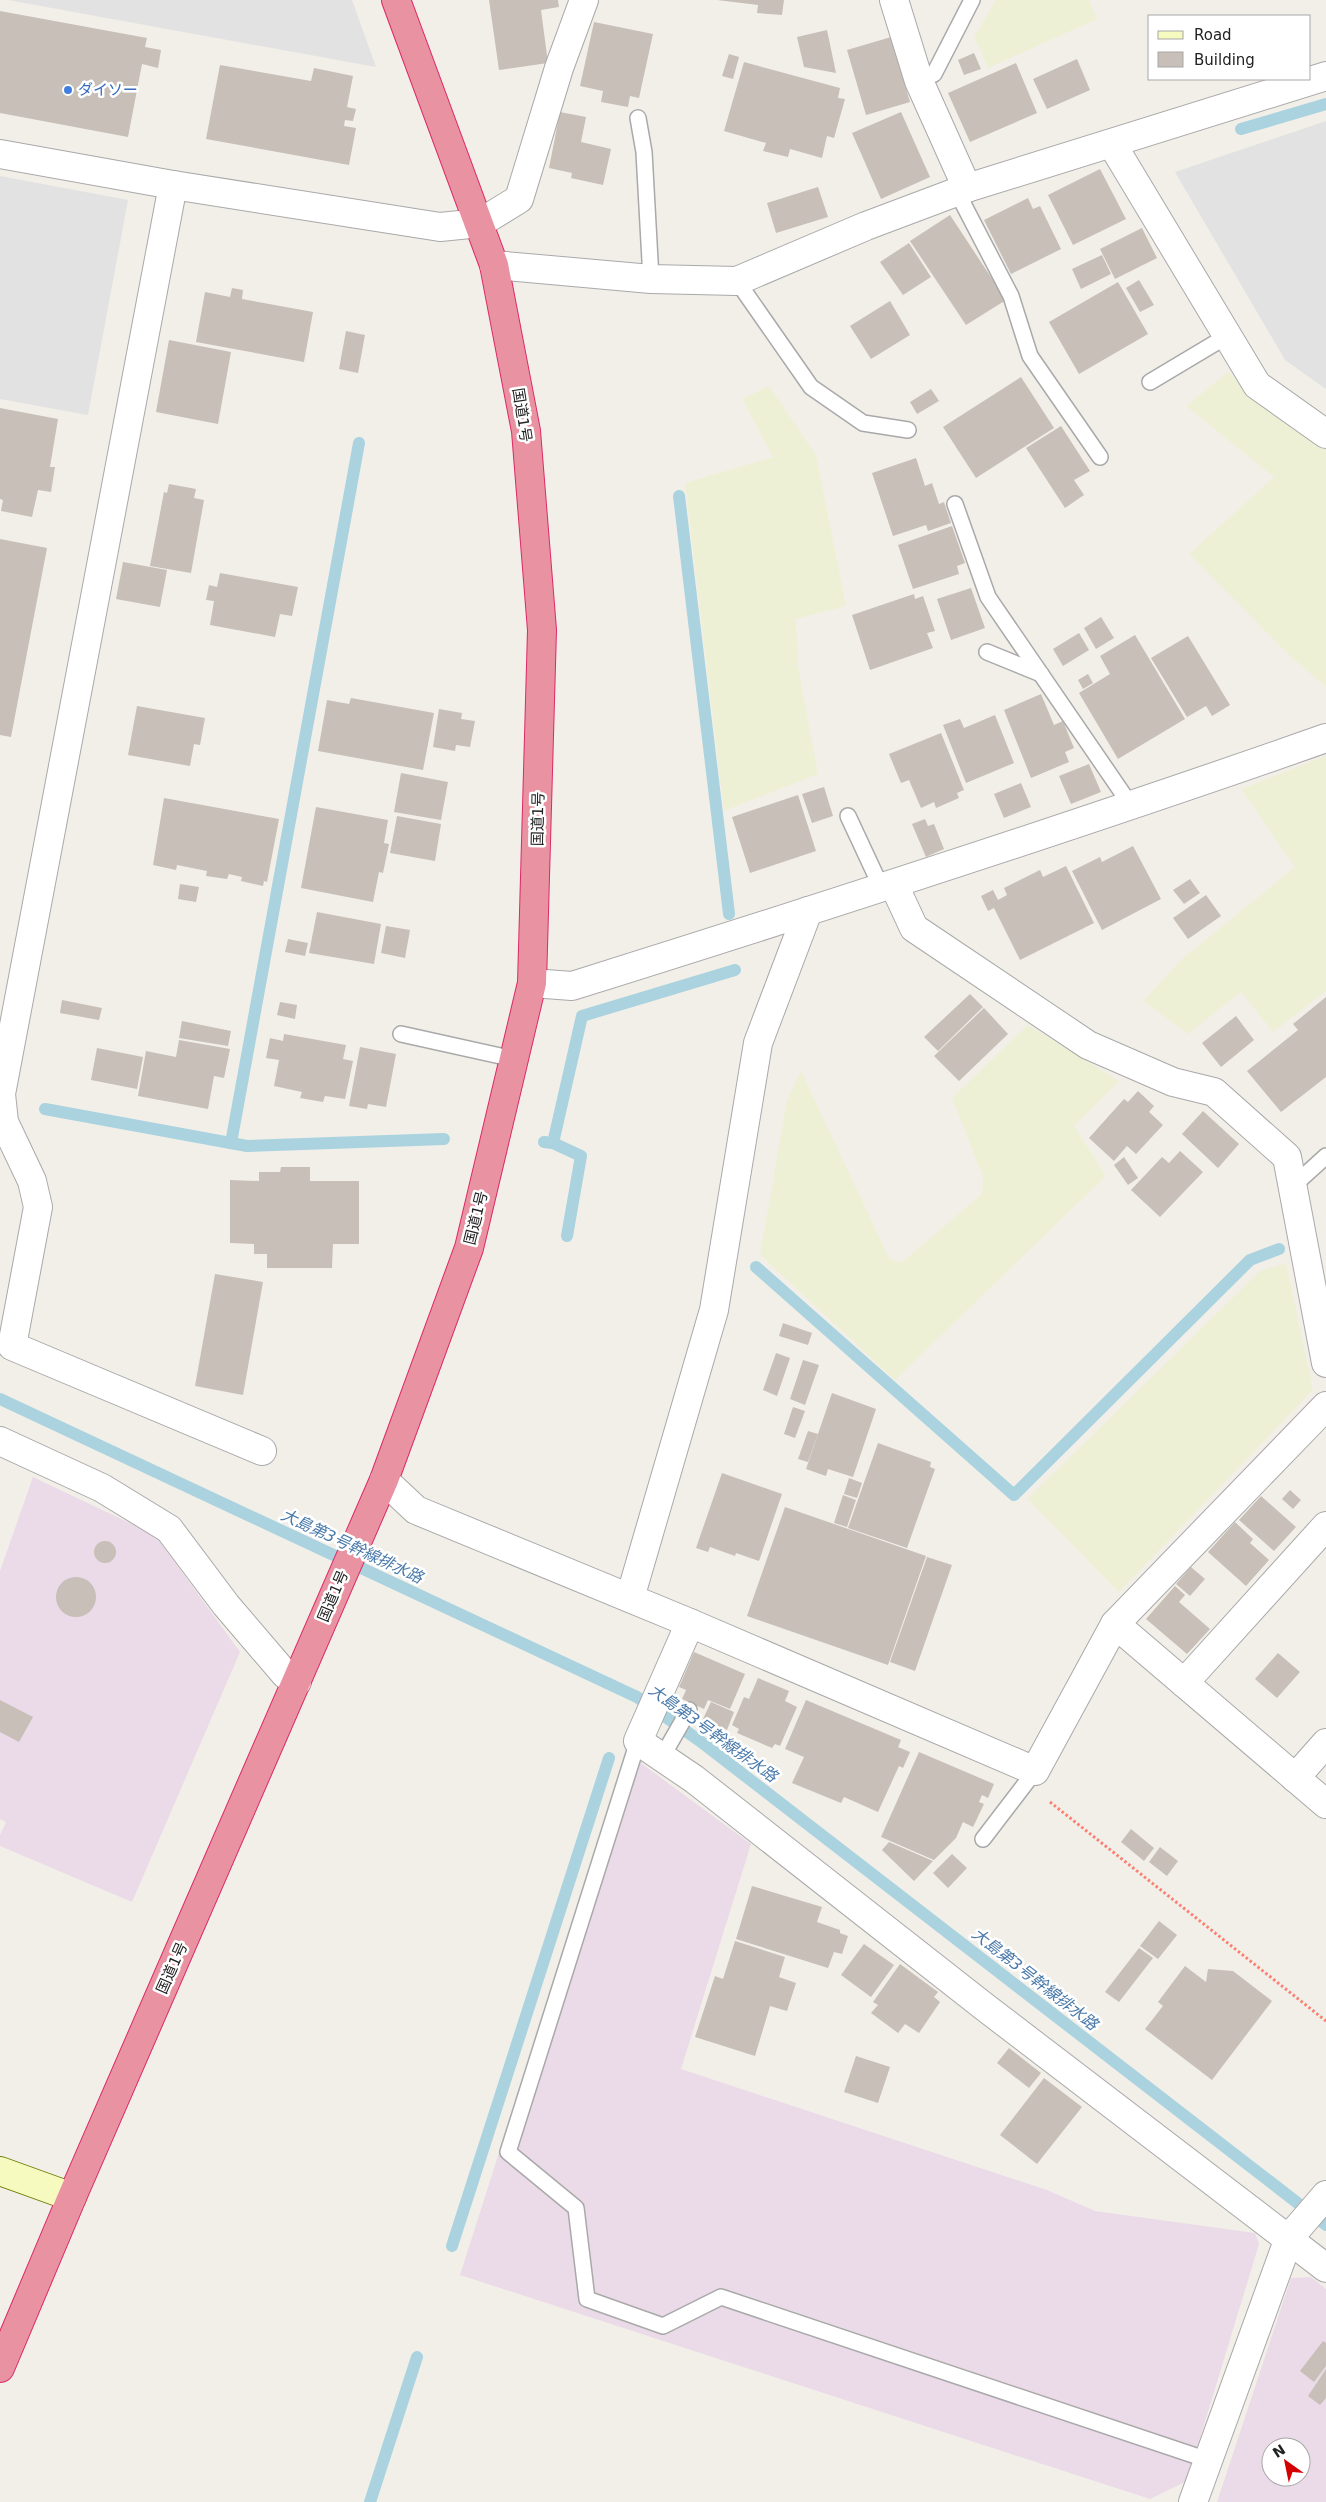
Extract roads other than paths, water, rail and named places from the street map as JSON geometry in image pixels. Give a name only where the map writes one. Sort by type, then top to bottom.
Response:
[{"type":"highway","name":"国道1号","points":[[0,2368],[72,2197],[384,1480],[469,1248],[532,983],[542,630],[526,431],[494,265],[396,0]]},
{"type":"street","points":[[0,154],[173,185],[440,227],[480,223],[519,199],[559,68],[584,0]]},
{"type":"street","points":[[894,0],[919,82],[962,190]]},
{"type":"street","points":[[494,265],[651,279],[737,281],[866,226],[962,190],[1326,76]]},
{"type":"street","points":[[1112,144],[1257,385],[1326,434]]},
{"type":"street","points":[[173,185],[1,1094],[4,1122],[32,1181],[38,1207],[12,1346],[262,1451]]},
{"type":"street","points":[[532,983],[572,986],[888,887],[1132,807],[1326,738]]},
{"type":"street","points":[[888,887],[914,928],[1088,1045],[1173,1082],[1214,1092],[1287,1157],[1326,1364]]},
{"type":"street","points":[[630,1598],[714,1310],[758,1043],[808,912]]},
{"type":"street","points":[[384,1480],[416,1510],[690,1623],[1030,1777],[1115,1624],[1326,1406]]},
{"type":"street","points":[[0,1441],[102,1488],[169,1529],[226,1604],[285,1674],[297,1682]]},
{"type":"street","points":[[1184,1684],[1326,1526]]},
{"type":"street","points":[[690,1623],[640,1737],[664,1753],[694,1779],[994,2014],[1293,2233],[1326,2268]]},
{"type":"street","points":[[1115,1624],[1326,1804]]},
{"type":"street","points":[[1295,1778],[1326,1743]]},
{"type":"street","points":[[0,2171],[72,2197]]},
{"type":"street","points":[[1193,2502],[1293,2233],[1324,2198]]},
{"type":"lane","points":[[919,82],[934,74],[972,0]]},
{"type":"lane","points":[[638,118],[644,152],[651,279]]},
{"type":"lane","points":[[962,190],[1011,296],[1030,356],[1100,457]]},
{"type":"lane","points":[[737,281],[812,387],[863,423],[908,430]]},
{"type":"lane","points":[[1150,382],[1228,336]]},
{"type":"lane","points":[[955,504],[988,597],[1132,807]]},
{"type":"lane","points":[[987,652],[1041,674]]},
{"type":"lane","points":[[848,816],[888,887]]},
{"type":"lane","points":[[401,1034],[514,1059]]},
{"type":"lane","points":[[1292,1186],[1326,1156]]},
{"type":"lane","points":[[664,1753],[689,1710]]},
{"type":"lane","points":[[640,1737],[508,2152],[576,2208],[587,2299],[663,2326],[720,2297],[1208,2460]]},
{"type":"lane","points":[[983,1838],[1030,1777]]},
{"type":"waterway","points":[[1241,129],[1326,104]]},
{"type":"waterway","points":[[231,1143],[359,443]]},
{"type":"waterway","points":[[679,496],[729,914]]},
{"type":"waterway","points":[[553,1143],[582,1016],[735,970]]},
{"type":"waterway","points":[[45,1109],[247,1146],[444,1139]]},
{"type":"waterway","points":[[544,1142],[553,1143],[581,1156],[567,1236]]},
{"type":"waterway","points":[[756,1267],[1014,1495],[1250,1260],[1279,1249]]},
{"type":"waterway","name":"大島第3号幹線排水路","points":[[0,1399],[637,1697],[700,1741],[1326,2225]]},
{"type":"waterway","points":[[452,2246],[609,1758]]},
{"type":"waterway","points":[[370,2502],[417,2357]]},
{"type":"place","name":"ダイソー","points":[[68,90]]}]
